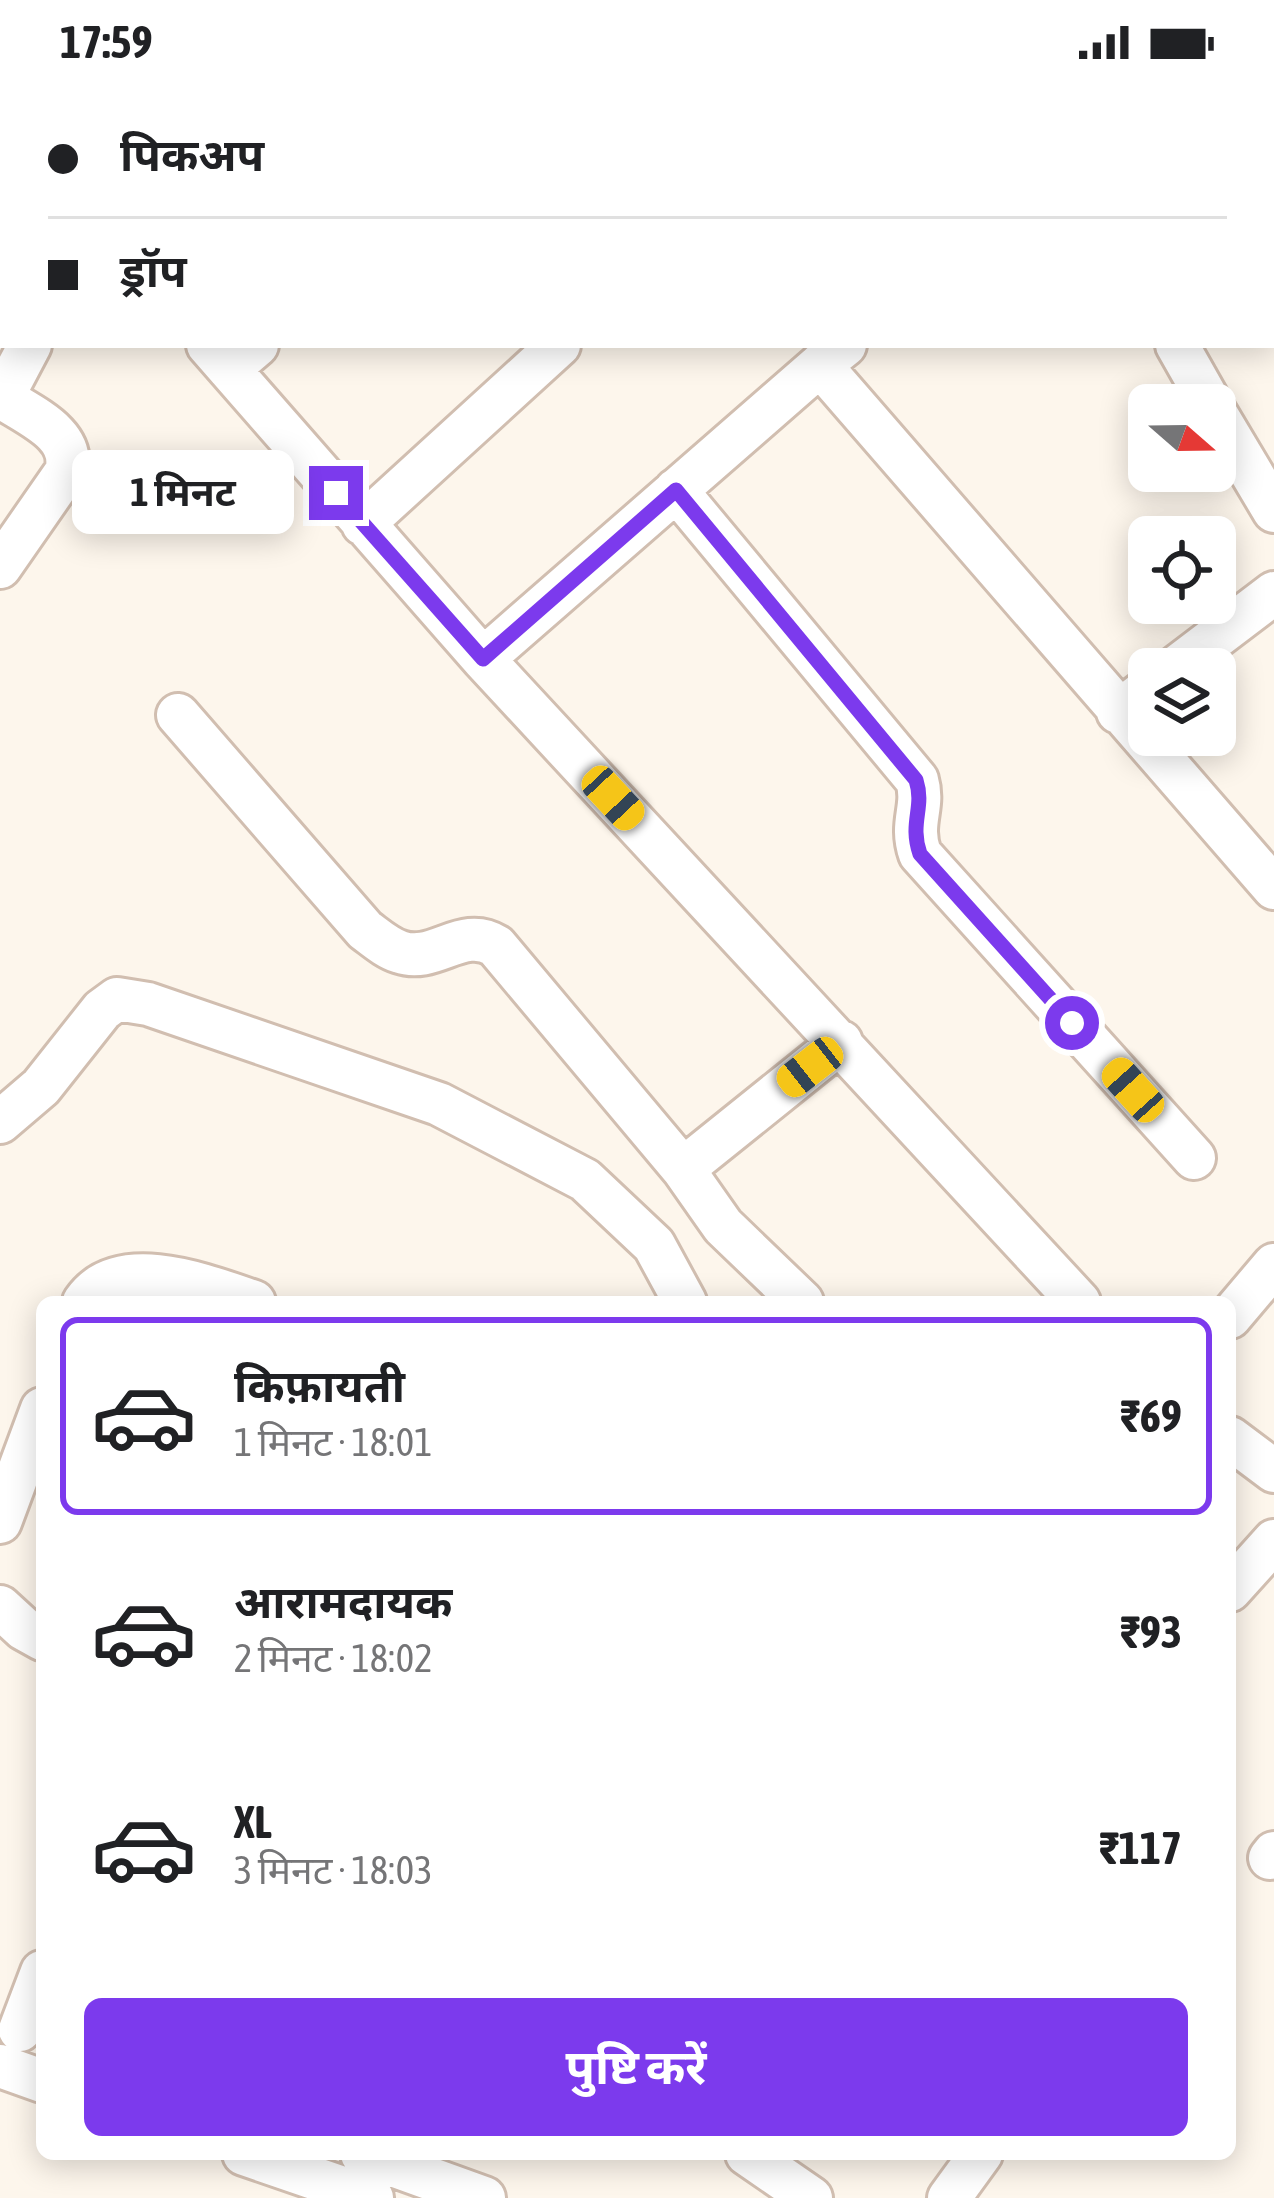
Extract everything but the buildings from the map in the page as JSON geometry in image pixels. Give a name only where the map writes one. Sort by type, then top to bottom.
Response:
[{"type":"street","points":[[0,568],[66,472],[70,459],[60,437],[1,397],[27,348]]},
{"type":"street","points":[[363,524],[556,348]]},
{"type":"street","points":[[1179,348],[1199,384]]},
{"type":"street","points":[[231,353],[363,524],[483,659],[842,1042],[1071,1296]]},
{"type":"street","points":[[483,659],[833,355],[1128,693]]},
{"type":"street","points":[[1236,447],[1274,511]]},
{"type":"street","points":[[676,490],[916,780],[920,793],[913,834],[920,854],[1194,1158]]},
{"type":"street","points":[[1202,648],[1274,593]]},
{"type":"street","points":[[178,715],[378,940],[415,955],[470,937],[496,946],[682,1168],[723,1226],[796,1296]]},
{"type":"street","points":[[1176,756],[1274,888]]},
{"type":"street","points":[[0,1122],[40,1087],[102,1010],[117,999],[148,1004],[440,1104],[584,1180],[654,1245],[682,1296]]},
{"type":"street","points":[[682,1168],[842,1042]]},
{"type":"street","points":[[1236,1310],[1274,1265]]},
{"type":"street","points":[[89,1296],[99,1284],[124,1277],[185,1279],[236,1296]]},
{"type":"street","points":[[0,1522],[36,1425]]},
{"type":"street","points":[[1236,1442],[1274,1471]]},
{"type":"street","points":[[1236,1583],[1274,1541]]},
{"type":"street","points":[[0,1607],[36,1634]]},
{"type":"street","points":[[36,1987],[16,2039],[36,2071]]},
{"type":"street","points":[[261,2160],[372,2198]]},
{"type":"street","points":[[379,2160],[484,2198]]},
{"type":"street","points":[[756,2160],[811,2198]]},
{"type":"street","points":[[949,2198],[977,2160]]},
{"type":"route","points":[[336,493],[483,659],[676,490],[916,780],[920,793],[913,834],[920,854],[1072,1023]]}]
